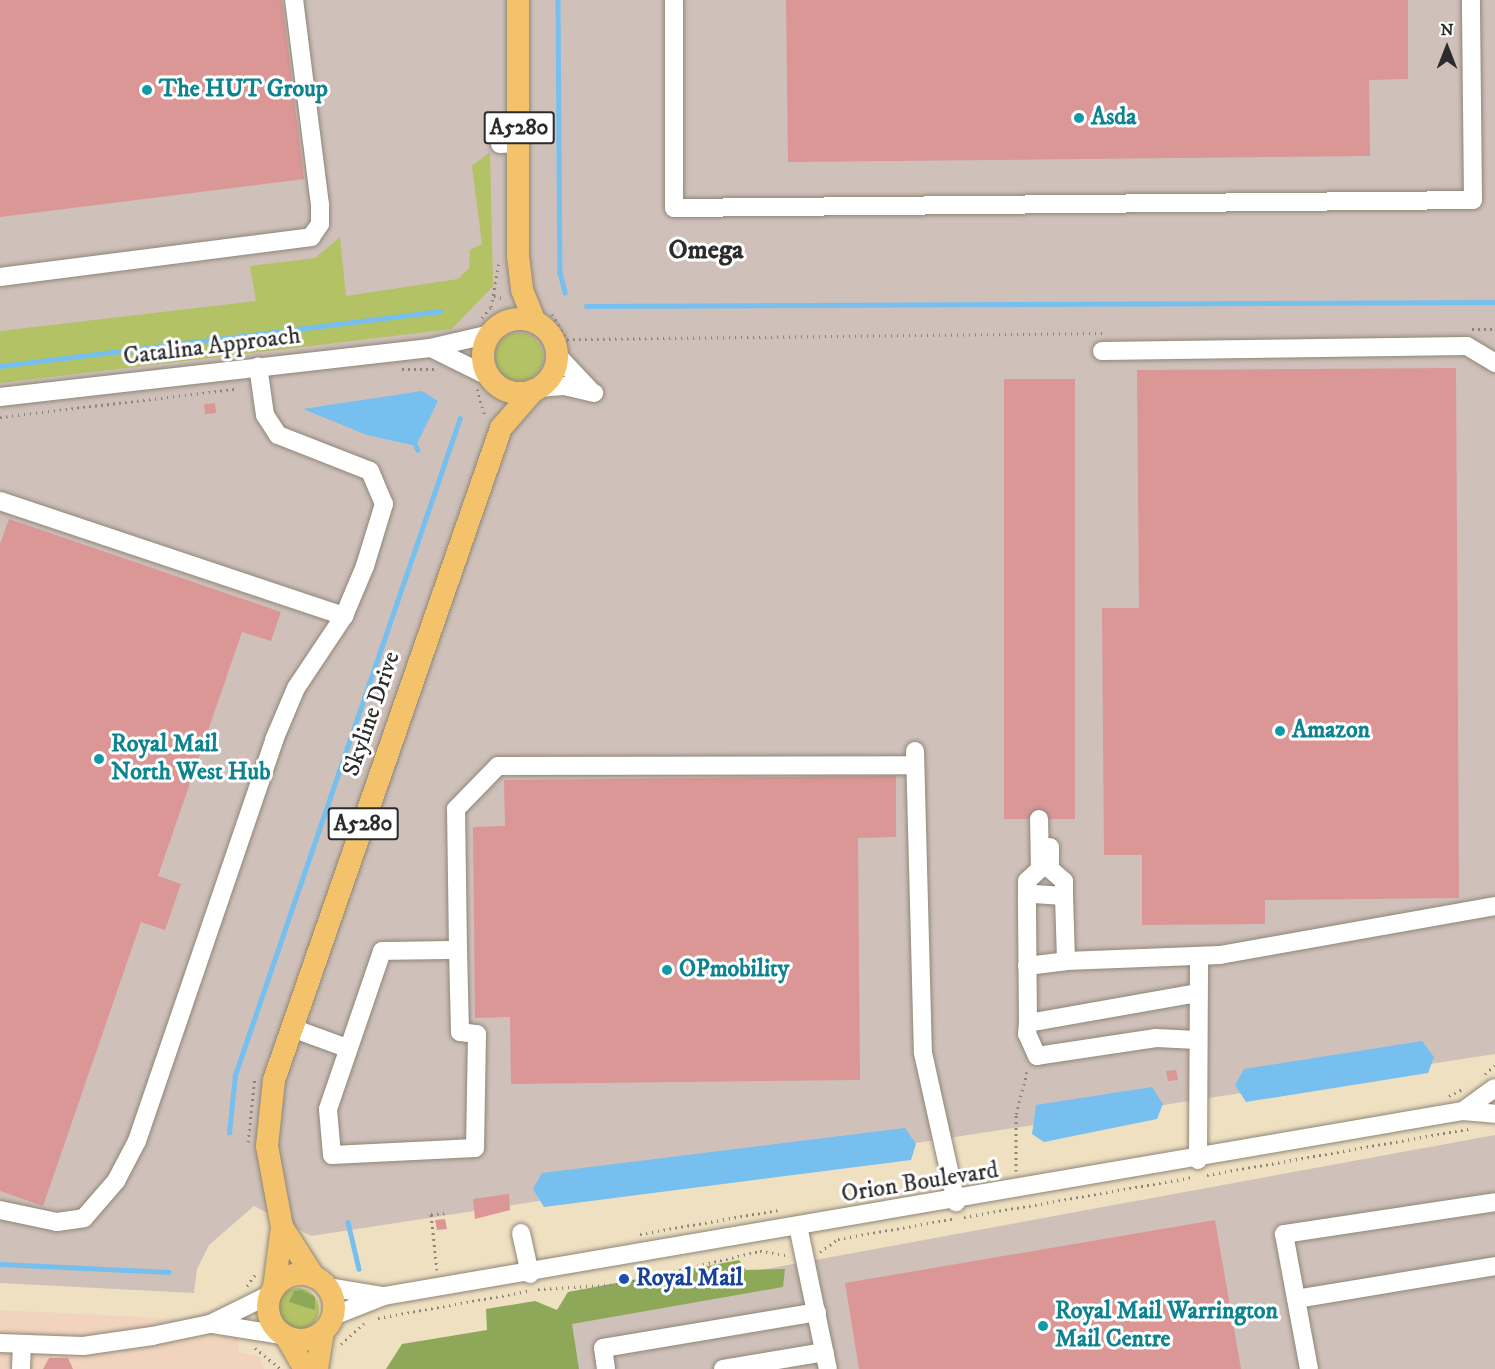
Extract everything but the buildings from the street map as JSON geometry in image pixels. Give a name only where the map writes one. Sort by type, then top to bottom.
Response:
[{"type":"main road","name":"A5280","points":[[491,379],[483,354],[487,328],[509,256],[509,144],[518,0]]},
{"type":"main road","name":"A5280","points":[[509,256],[535,322],[562,347],[553,373],[535,389]]},
{"type":"main road","points":[[487,328],[516,319],[535,322]]},
{"type":"main road","points":[[491,379],[514,392],[535,389]]},
{"type":"main road","name":"Skyline Drive","points":[[491,379],[501,428]]},
{"type":"main road","name":"Skyline Drive","points":[[272,1291],[282,1227],[266,1121],[292,1028],[501,428],[535,389]]},
{"type":"main road","name":"Skyline Drive","points":[[282,1227],[320,1282]]},
{"type":"main road","points":[[272,1291],[292,1275],[320,1282]]},
{"type":"main road","name":"A5280","points":[[317,1369],[332,1332],[320,1282]]},
{"type":"main road","name":"A5280","points":[[272,1291],[269,1316],[285,1336],[305,1369]]},
{"type":"main road","points":[[285,1336],[306,1340],[332,1332]]},
{"type":"street","points":[[0,277],[311,237],[320,224],[320,205],[294,0]]},
{"type":"street","points":[[674,0],[674,208],[1473,200],[1471,0]]},
{"type":"street","name":"Catalina Approach","points":[[0,397],[430,348],[487,328]]},
{"type":"street","points":[[1102,351],[1467,346],[1495,363]]},
{"type":"street","points":[[535,389],[564,386],[594,393],[562,347]]},
{"type":"street","points":[[430,348],[491,379]]},
{"type":"street","points":[[0,1210],[57,1222],[84,1218],[116,1181],[136,1141],[274,740],[296,688],[344,616],[384,504],[370,471],[278,435],[265,415],[258,366]]},
{"type":"street","points":[[0,501],[344,616]]},
{"type":"street","points":[[458,950],[382,951],[328,1109],[332,1155],[475,1148],[477,1034],[460,1032],[456,809],[498,766],[915,758],[923,1053],[956,1202]]},
{"type":"street","points":[[1066,961],[1064,881],[1050,869],[1044,818],[1040,869],[1027,881],[1028,1023],[1031,1052],[1058,1055],[1156,1038],[1197,1040]]},
{"type":"street","points":[[1027,898],[1034,894],[1064,896]]},
{"type":"street","points":[[1027,966],[1066,961],[1200,957],[1495,906]]},
{"type":"street","points":[[1198,1160],[1197,1040],[1200,957]]},
{"type":"street","points":[[1028,1023],[1198,993]]},
{"type":"street","points":[[292,1028],[347,1048]]},
{"type":"street","name":"Orion Boulevard","points":[[1463,1112],[1495,1088]]},
{"type":"street","name":"Orion Boulevard","points":[[320,1282],[384,1296],[530,1274],[798,1226],[956,1202],[1463,1112],[1495,1114]]},
{"type":"street","points":[[1309,1369],[1284,1234],[1495,1202]]},
{"type":"street","points":[[723,1369],[826,1361],[798,1226]]},
{"type":"street","points":[[521,1233],[530,1274]]},
{"type":"street","points":[[1296,1299],[1495,1266]]},
{"type":"street","points":[[0,1343],[105,1343],[210,1324],[272,1291]]},
{"type":"street","name":"Orion Boulevard","points":[[332,1332],[384,1296]]},
{"type":"street","points":[[606,1369],[603,1348],[817,1312]]},
{"type":"street","points":[[210,1324],[285,1336]]},
{"type":"street","points":[[21,1369],[22,1344]]},
{"type":"path","points":[[487,328],[491,306],[509,256]]},
{"type":"path","points":[[1459,330],[1495,329]]},
{"type":"path","points":[[562,347],[1112,333]]},
{"type":"path","points":[[397,369],[444,370]]},
{"type":"path","points":[[0,417],[225,390]]},
{"type":"path","points":[[1016,1176],[1016,1114],[1031,1052]]},
{"type":"path","points":[[828,1251],[838,1239],[1479,1129]]},
{"type":"path","points":[[437,1274],[431,1215],[445,1213]]},
{"type":"path","points":[[332,1332],[354,1328],[389,1315],[551,1287],[621,1284],[760,1251],[780,1257]]},
{"type":"path","points":[[429,1275],[448,1272]]},
{"type":"path","points":[[252,1342],[281,1369]]},
{"type":"shaded area","points":[[0,0],[1495,0],[1495,1054],[311,1236],[254,1206],[209,1245],[197,1269],[194,1293],[0,1283]]},
{"type":"shaded area","points":[[1495,1135],[1495,1369],[559,1369],[549,1315],[581,1303]]},
{"type":"shaded area","points":[[238,1302],[239,1352],[260,1357],[264,1369],[0,1369],[0,1310],[182,1319]]},
{"type":"green space","points":[[490,152],[493,286],[452,329],[0,383],[0,331],[256,301],[250,266],[315,258],[340,237],[346,296],[458,279],[469,268],[470,250],[482,244],[472,166]]},
{"type":"green space","points":[[514,333],[524,333],[539,343],[543,357],[542,366],[533,377],[524,381],[514,381],[499,371],[495,362],[495,352],[505,337]]},
{"type":"green space","points":[[739,1260],[746,1270],[785,1269],[783,1287],[572,1324],[579,1369],[386,1369],[402,1344],[487,1330],[486,1309],[535,1301],[557,1310],[568,1292]]},
{"type":"green space","points":[[298,1288],[313,1294],[319,1309],[313,1324],[298,1330],[283,1324],[277,1309],[283,1294]]},
{"type":"green space","points":[[302,1290],[315,1297],[315,1310],[289,1302],[294,1291]]},
{"type":"water","points":[[422,391],[438,401],[416,446],[367,435],[303,409]]},
{"type":"water","points":[[1422,1041],[1434,1057],[1428,1073],[1246,1102],[1235,1085],[1244,1069]]},
{"type":"water","points":[[1152,1087],[1163,1104],[1157,1119],[1044,1142],[1032,1134],[1036,1105]]},
{"type":"water","points":[[905,1128],[916,1144],[911,1160],[544,1207],[533,1189],[542,1173]]},
{"type":"waterway","points":[[558,0],[560,272],[565,292]]},
{"type":"waterway","points":[[586,306],[1495,302]]},
{"type":"waterway","points":[[0,366],[441,311]]},
{"type":"waterway","points":[[229,1133],[235,1075],[460,418]]},
{"type":"waterway","points":[[416,446],[418,450]]},
{"type":"waterway","points":[[348,1222],[359,1269]]},
{"type":"waterway","points":[[0,1264],[169,1272]]},
{"type":"place","name":"The HUT Group","points":[[147,90]]},
{"type":"place","name":"Asda","points":[[1079,118]]},
{"type":"place","name":"Amazon","points":[[1280,731]]},
{"type":"place","name":"Royal Mail North West Hub","points":[[99,759]]},
{"type":"place","name":"OPmobility","points":[[667,970]]},
{"type":"place","name":"Royal Mail","points":[[624,1279]]},
{"type":"place","name":"Royal Mail Warrington Mail Centre","points":[[1043,1326]]},
{"type":"district","name":"Omega","points":[[706,251]]}]
